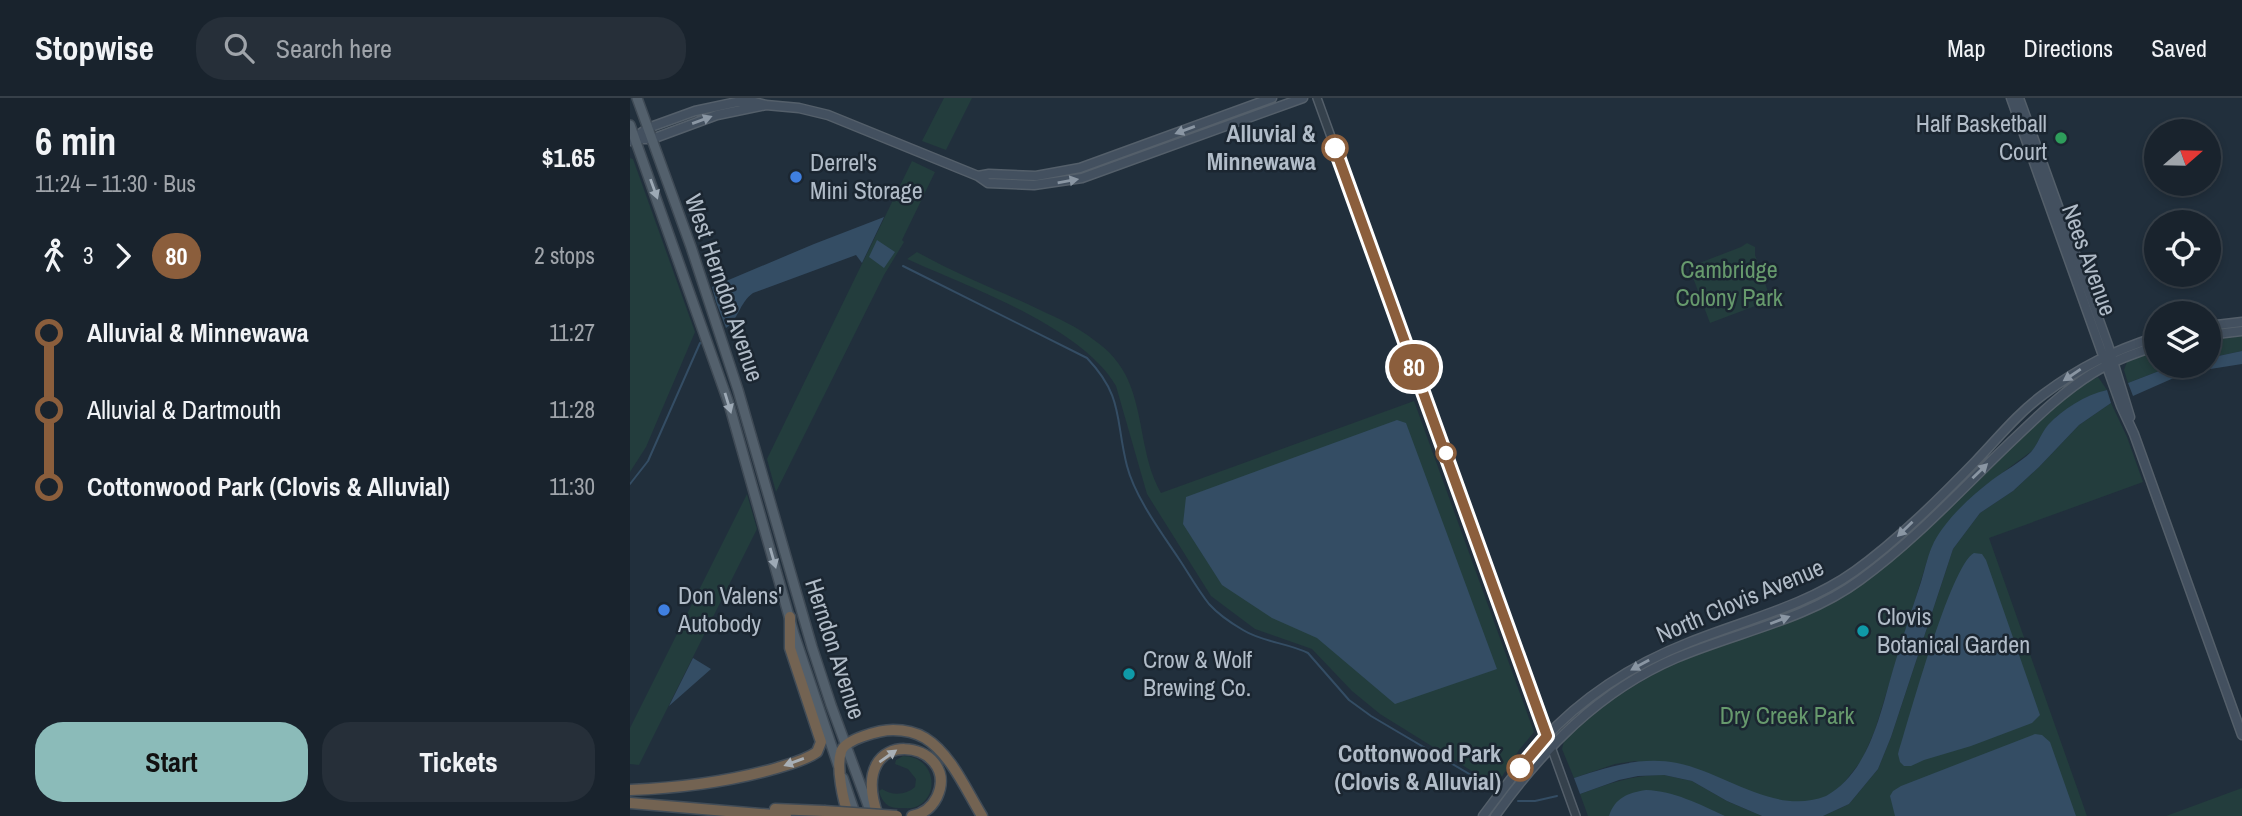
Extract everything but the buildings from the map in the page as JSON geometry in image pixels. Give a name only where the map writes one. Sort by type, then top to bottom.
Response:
[{"type":"highway","points":[[631,790],[691,786],[741,777],[783,766],[817,752],[821,742],[790,648],[790,617]]},
{"type":"highway","points":[[849,816],[844,804],[841,751],[845,743],[891,730],[910,731],[923,736],[944,756],[982,816]]},
{"type":"highway","points":[[878,816],[870,782],[873,771],[885,755],[903,748],[919,751],[929,757],[940,778],[934,803],[922,813],[912,816]]},
{"type":"highway","points":[[630,803],[786,816]]},
{"type":"highway","points":[[717,809],[757,808],[897,816]]},
{"type":"main road","name":"West Herndon Avenue","points":[[637,98],[691,247],[768,492]]},
{"type":"main road","points":[[978,176],[1037,176],[1081,167],[1272,98]]},
{"type":"main road","points":[[633,140],[648,128],[714,106],[745,101],[828,115],[978,176],[988,183],[1034,185],[1082,178],[1303,98]]},
{"type":"main road","name":"Nees Avenue","points":[[2011,98],[2127,403],[2134,434],[2242,736]]},
{"type":"main road","name":"Nees Avenue","points":[[2019,98],[2109,359]]},
{"type":"main road","points":[[633,140],[652,139],[717,115],[766,105]]},
{"type":"main road","name":"West Herndon Avenue","points":[[630,125],[633,140],[708,342],[755,493]]},
{"type":"main road","points":[[2221,325],[2242,322]]},
{"type":"main road","points":[[2221,333],[2242,331]]},
{"type":"main road","name":"North Clovis Avenue","points":[[1483,816],[1547,736],[1577,707],[1639,664],[1692,641],[1809,598],[1853,573],[1892,541],[2042,396],[2144,343]]},
{"type":"main road","name":"North Clovis Avenue","points":[[1495,816],[1551,746],[1583,715],[1616,690],[1675,658],[1811,608],[1858,582],[1898,550],[2058,398],[2109,359],[2144,349]]},
{"type":"main road","name":"Herndon Avenue","points":[[768,492],[812,647],[872,816]]},
{"type":"main road","name":"Herndon Avenue","points":[[755,493],[817,706],[856,816]]},
{"type":"main road","points":[[1675,658],[1693,647],[1738,630],[1742,623]]},
{"type":"street","points":[[1317,98],[1577,816]]},
{"type":"green space","points":[[944,98],[972,98],[946,150],[922,141]]},
{"type":"green space","points":[[630,158],[633,159],[695,332],[646,447],[630,472]]},
{"type":"green space","points":[[912,161],[935,172],[902,240],[904,242],[884,275],[776,492],[767,459]]},
{"type":"green space","name":"Cambridge Colony Park","points":[[1747,243],[1755,247],[1755,255],[1771,300],[1710,323],[1689,267]]},
{"type":"green space","points":[[917,252],[1067,323],[1088,335],[1110,353],[1125,374],[1133,394],[1150,466],[1161,493],[1414,401],[1534,732],[1496,786],[1380,714],[1352,691],[1312,649],[1255,629],[1211,596],[1147,494],[1116,386],[1100,365],[1078,345],[1022,311],[907,259]]},
{"type":"green space","points":[[2242,336],[2242,351],[2221,355],[2221,339]]},
{"type":"green space","points":[[2144,356],[2144,377],[2128,383],[2124,370],[2127,362]]},
{"type":"green space","name":"Dry Creek Park","points":[[2098,377],[2107,390],[2085,398],[2057,416],[2033,450],[1982,488],[1956,513],[1934,543],[1875,730],[1862,760],[1839,789],[1804,805],[1788,807],[1635,761],[1615,764],[1574,778],[1562,749],[1564,741],[1605,706],[1665,668],[1816,611],[1858,587],[1907,547],[2054,406]]},
{"type":"green space","points":[[2111,403],[2143,482],[1989,538],[2087,816],[1823,816],[1849,804],[1878,769],[1953,549],[1980,513],[2013,491],[2079,425]]},
{"type":"green space","points":[[747,494],[757,529],[639,765],[630,764],[630,728]]},
{"type":"green space","points":[[903,756],[922,762],[931,776],[930,793],[914,808],[890,806],[884,802],[879,791],[882,789],[899,794],[915,787],[916,779],[908,769],[895,764],[896,760]]},
{"type":"green space","points":[[1664,775],[1692,781],[1727,801],[1762,816],[1588,816],[1580,794],[1632,778]]},
{"type":"green space","points":[[2242,788],[2242,816],[2166,816]]},
{"type":"water","points":[[884,217],[862,263],[856,255],[753,293],[726,328],[712,287]]},
{"type":"water","points":[[877,240],[895,252],[884,268],[869,257]]},
{"type":"water","points":[[2242,351],[2242,364],[2221,367],[2221,355]]},
{"type":"water","points":[[2144,377],[2174,378],[2133,396],[2128,383]]},
{"type":"water","points":[[2107,390],[2111,403],[2079,425],[2013,491],[1980,513],[1953,549],[1878,769],[1849,804],[1823,816],[1762,816],[1727,801],[1692,781],[1664,775],[1619,780],[1580,794],[1574,778],[1612,767],[1650,761],[1664,761],[1696,768],[1751,791],[1788,801],[1807,801],[1826,796],[1841,785],[1864,755],[1879,719],[1928,557],[1939,533],[1976,493],[2031,452],[2046,428],[2060,413],[2083,399]]},
{"type":"water","points":[[1397,420],[1406,423],[1497,669],[1395,704],[1317,638],[1272,618],[1222,585],[1183,524],[1186,497]]},
{"type":"water","points":[[1974,553],[1982,554],[1986,560],[2040,715],[2032,723],[1971,746],[1904,766],[1898,754],[1931,646],[1954,585],[1965,563]]},
{"type":"water","points":[[693,658],[711,669],[669,706]]},
{"type":"water","points":[[2035,734],[2042,735],[2050,742],[2076,816],[1895,816],[1890,796],[1901,786]]},
{"type":"water","points":[[1646,790],[1676,796],[1725,816],[1609,816],[1623,797]]},
{"type":"waterway","points":[[903,266],[1087,358],[1099,372],[1113,397],[1127,466],[1136,490],[1209,604],[1250,634],[1308,653],[1349,700],[1371,716],[1493,788]]},
{"type":"waterway","points":[[630,484],[648,461],[700,343]]},
{"type":"waterway","points":[[1518,801],[1535,801],[1557,796]]},
{"type":"bus line","name":"80","points":[[1335,148],[1547,736],[1520,768]]},
{"type":"place","name":"Half Basketball Court","points":[[2061,138]]},
{"type":"place","name":"Alluvial & Minnewawa","points":[[1335,148]]},
{"type":"place","name":"Derrel's Mini Storage","points":[[796,177]]},
{"type":"place","name":"Don Valens' Autobody","points":[[664,610]]},
{"type":"place","name":"Clovis Botanical Garden","points":[[1863,631]]},
{"type":"place","name":"Crow & Wolf Brewing Co.","points":[[1129,674]]},
{"type":"place","name":"Cottonwood Park (Clovis & Alluvial)","points":[[1520,768]]}]
